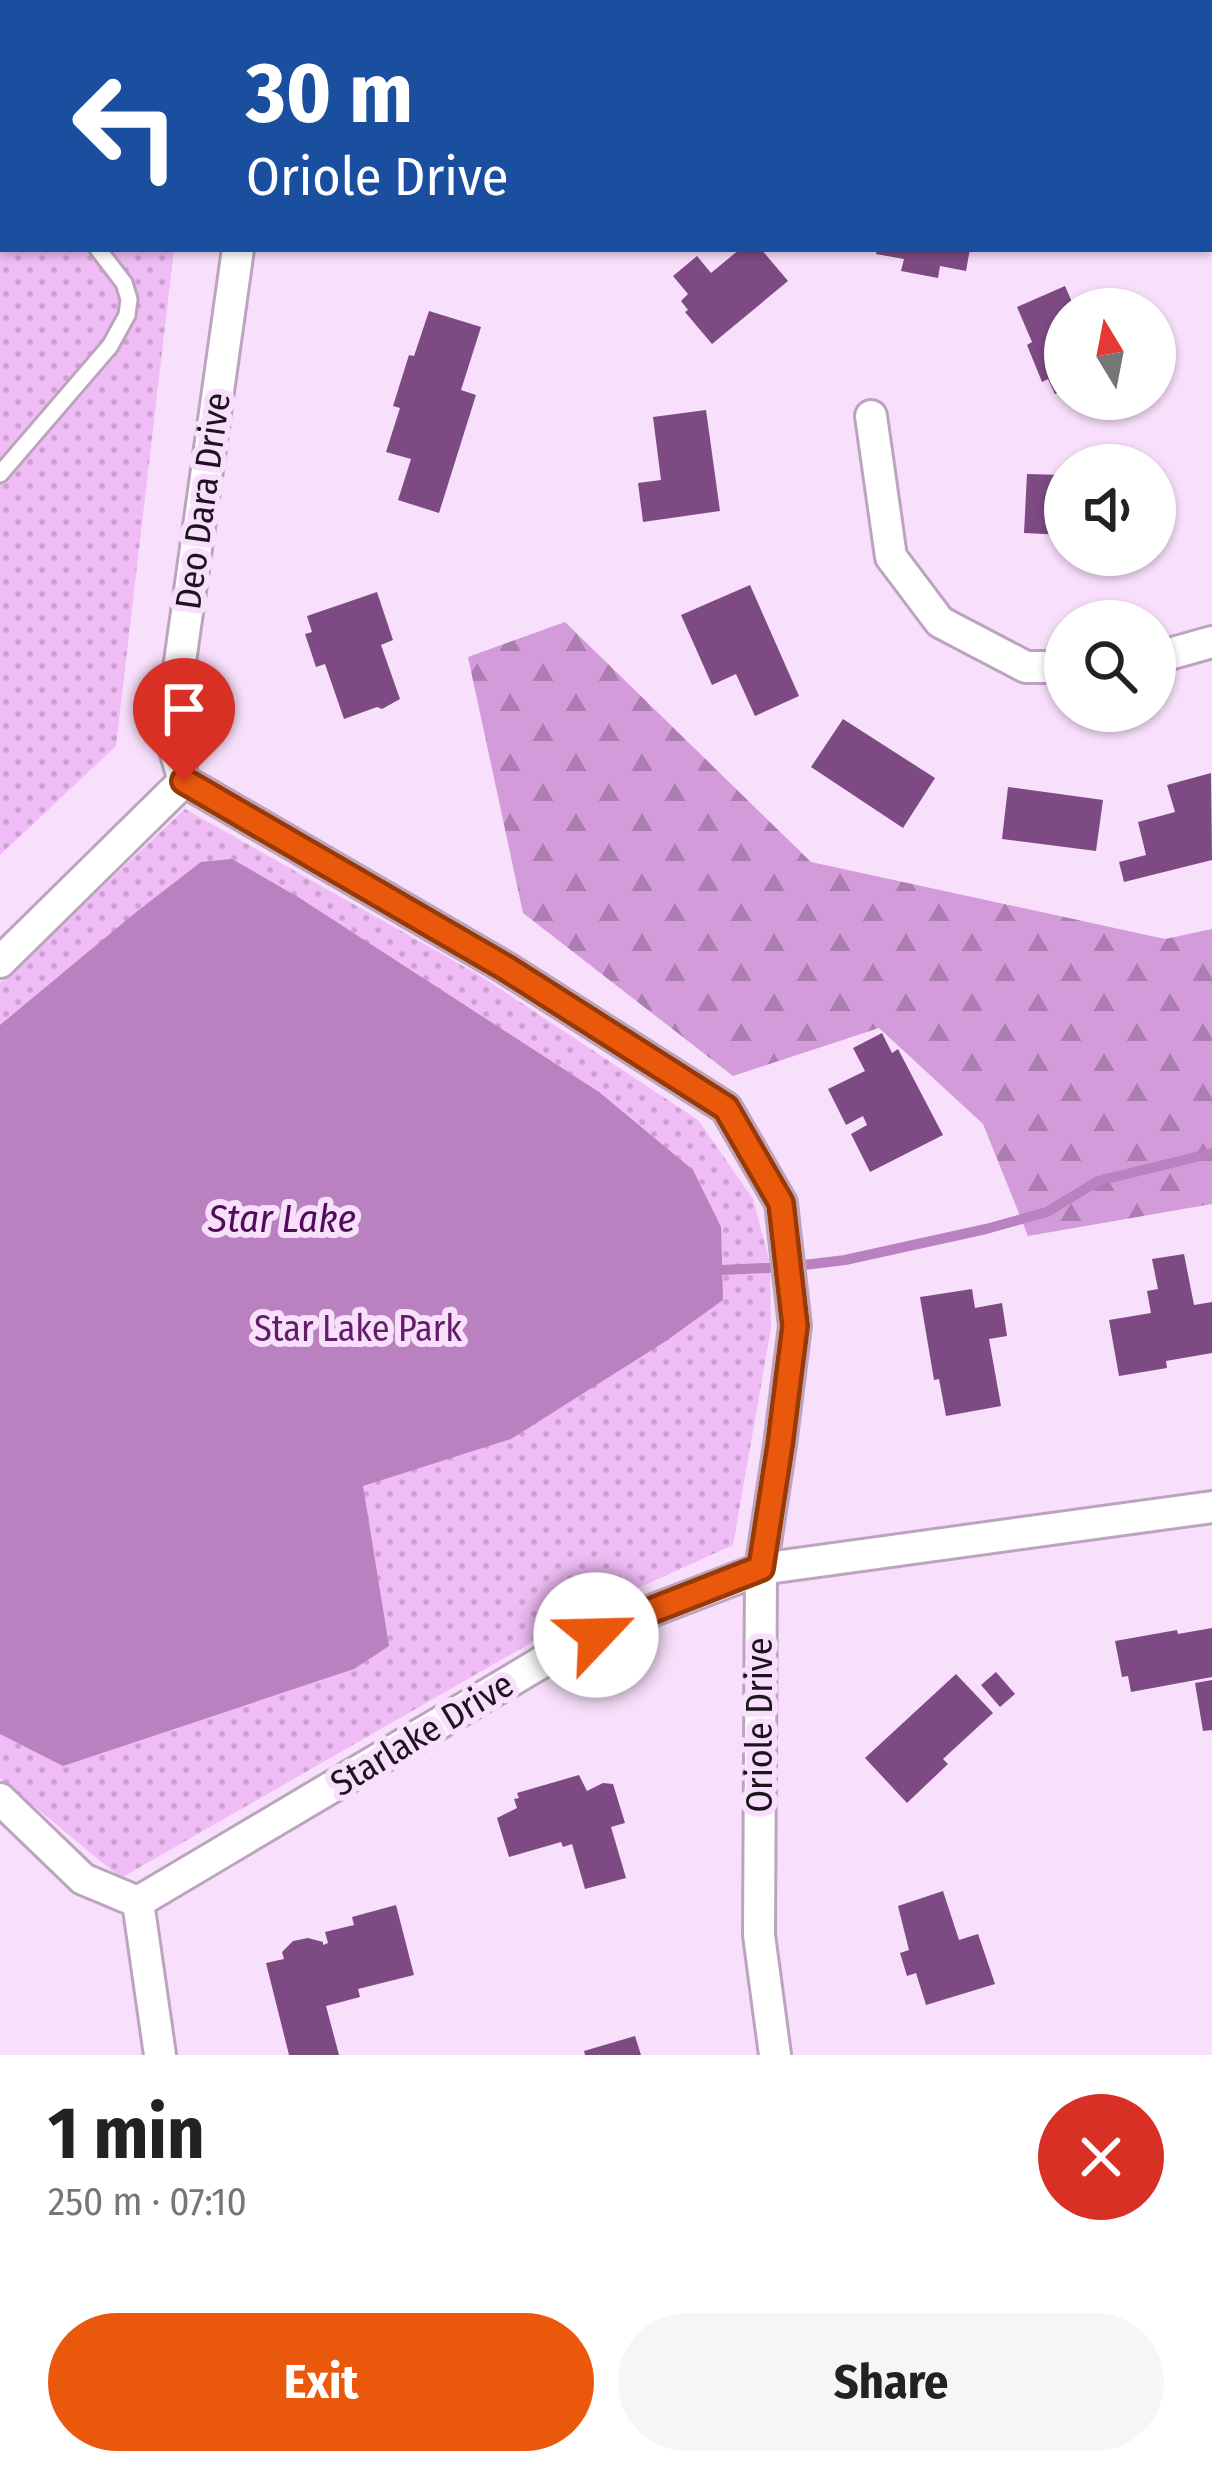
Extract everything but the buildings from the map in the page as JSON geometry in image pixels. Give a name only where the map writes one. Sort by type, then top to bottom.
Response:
[{"type":"street","name":"Deo Dara Drive","points":[[184,781],[170,733],[238,252]]},
{"type":"street","points":[[871,416],[891,557],[940,622],[1026,667],[1044,667]]},
{"type":"street","points":[[1176,652],[1212,642]]},
{"type":"street","points":[[0,962],[184,781]]},
{"type":"street","name":"Oriole Drive","points":[[184,781],[506,968],[726,1108],[781,1203],[795,1326],[761,1568],[759,1935],[775,2055]]},
{"type":"street","name":"Starlake Drive","points":[[138,1902],[554,1654],[761,1568],[1212,1507]]},
{"type":"street","points":[[0,1799],[83,1879],[138,1902],[160,2055]]},
{"type":"lane","points":[[0,473],[110,346],[127,315],[124,283],[100,252]]},
{"type":"green space","points":[[0,252],[174,252],[116,746],[0,855]]},
{"type":"green space","points":[[565,622],[811,862],[1165,939],[1212,929],[1212,1204],[1028,1236],[983,1124],[879,1028],[733,1076],[523,913],[468,657]]},
{"type":"green space","name":"Star Lake","points":[[185,809],[479,975],[698,1120],[753,1199],[770,1263],[771,1328],[733,1545],[583,1613],[121,1878],[0,1778],[0,983]]},
{"type":"water","name":"Star Lake","points":[[232,859],[599,1092],[693,1170],[721,1227],[723,1300],[511,1439],[363,1486],[389,1646],[354,1669],[63,1766],[0,1734],[0,1025],[201,862]]},
{"type":"waterway","points":[[722,1270],[845,1260],[986,1229],[1047,1212],[1098,1181],[1212,1153]]},
{"type":"route","points":[[184,781],[506,968],[726,1108],[781,1203],[795,1326],[761,1568],[596,1635]]},
{"type":"park label","name":"Star Lake Park","points":[[358,1329]]}]
